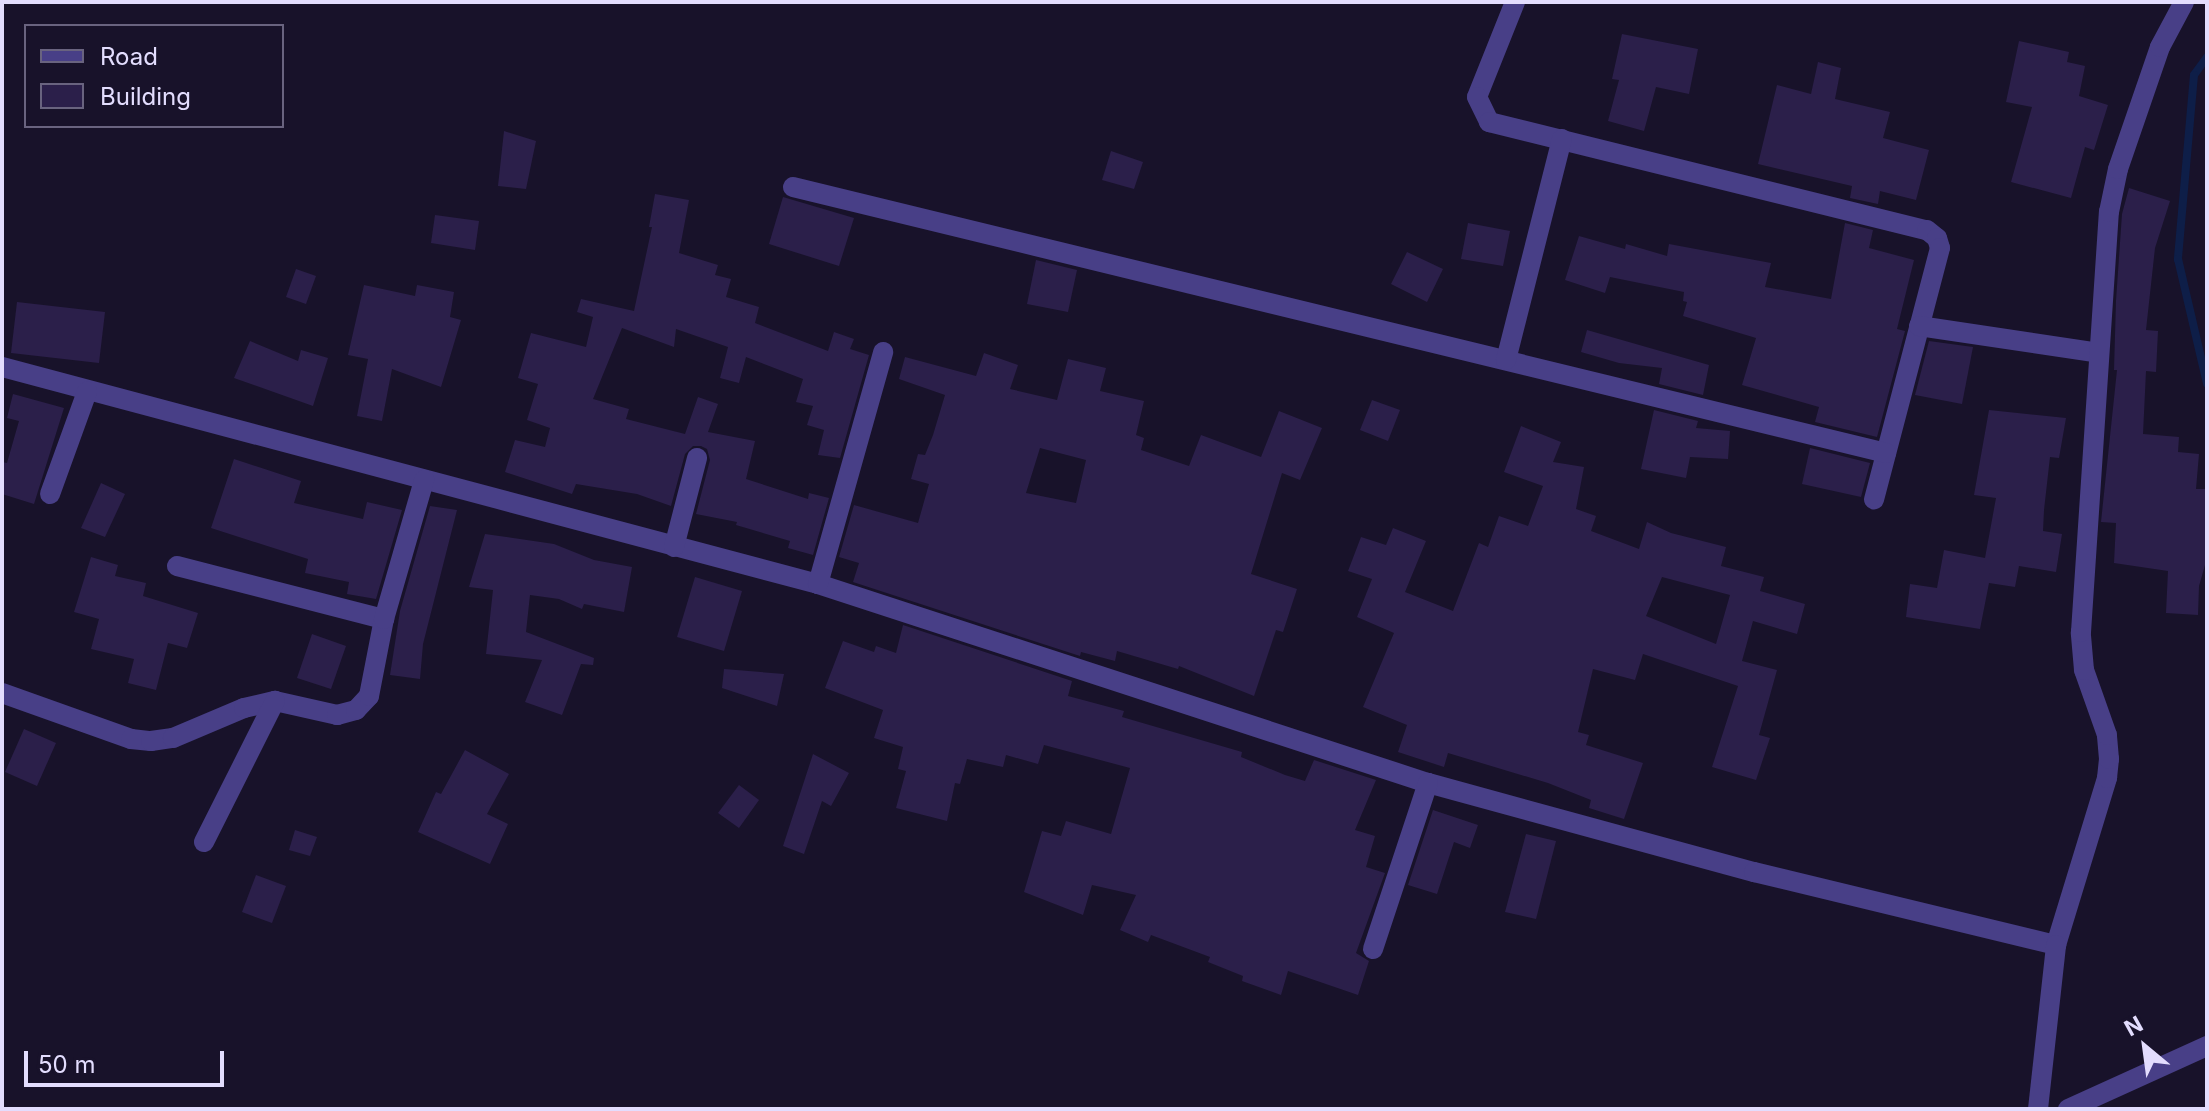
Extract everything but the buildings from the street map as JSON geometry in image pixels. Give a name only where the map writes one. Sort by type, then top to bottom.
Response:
[{"type":"street","points":[[1515,2],[1477,97],[1480,109],[1489,122],[1927,230],[1937,238],[1940,248],[1874,500]]},
{"type":"street","points":[[2038,1109],[2056,945],[2107,778],[2109,759],[2107,735],[2084,670],[2081,632],[2107,227],[2118,169],[2160,47],[2184,2]]},
{"type":"street","points":[[1506,360],[1562,139]]},
{"type":"street","points":[[793,187],[1886,453]]},
{"type":"street","points":[[1919,326],[2099,353]]},
{"type":"street","points":[[818,584],[883,352]]},
{"type":"street","points":[[2,367],[818,584],[1428,783],[1754,872],[2056,945]]},
{"type":"street","points":[[50,494],[87,392]]},
{"type":"street","points":[[674,547],[697,458]]},
{"type":"street","points":[[2,693],[131,739],[151,741],[173,738],[244,708],[275,701],[337,715],[356,710],[369,696],[384,619],[424,480]]},
{"type":"street","points":[[177,566],[384,619]]},
{"type":"street","points":[[204,842],[275,701]]},
{"type":"street","points":[[1373,949],[1428,783]]},
{"type":"street","points":[[2068,1109],[2207,1046]]},
{"type":"waterway","points":[[2207,57],[2194,75],[2178,259],[2207,384]]}]
